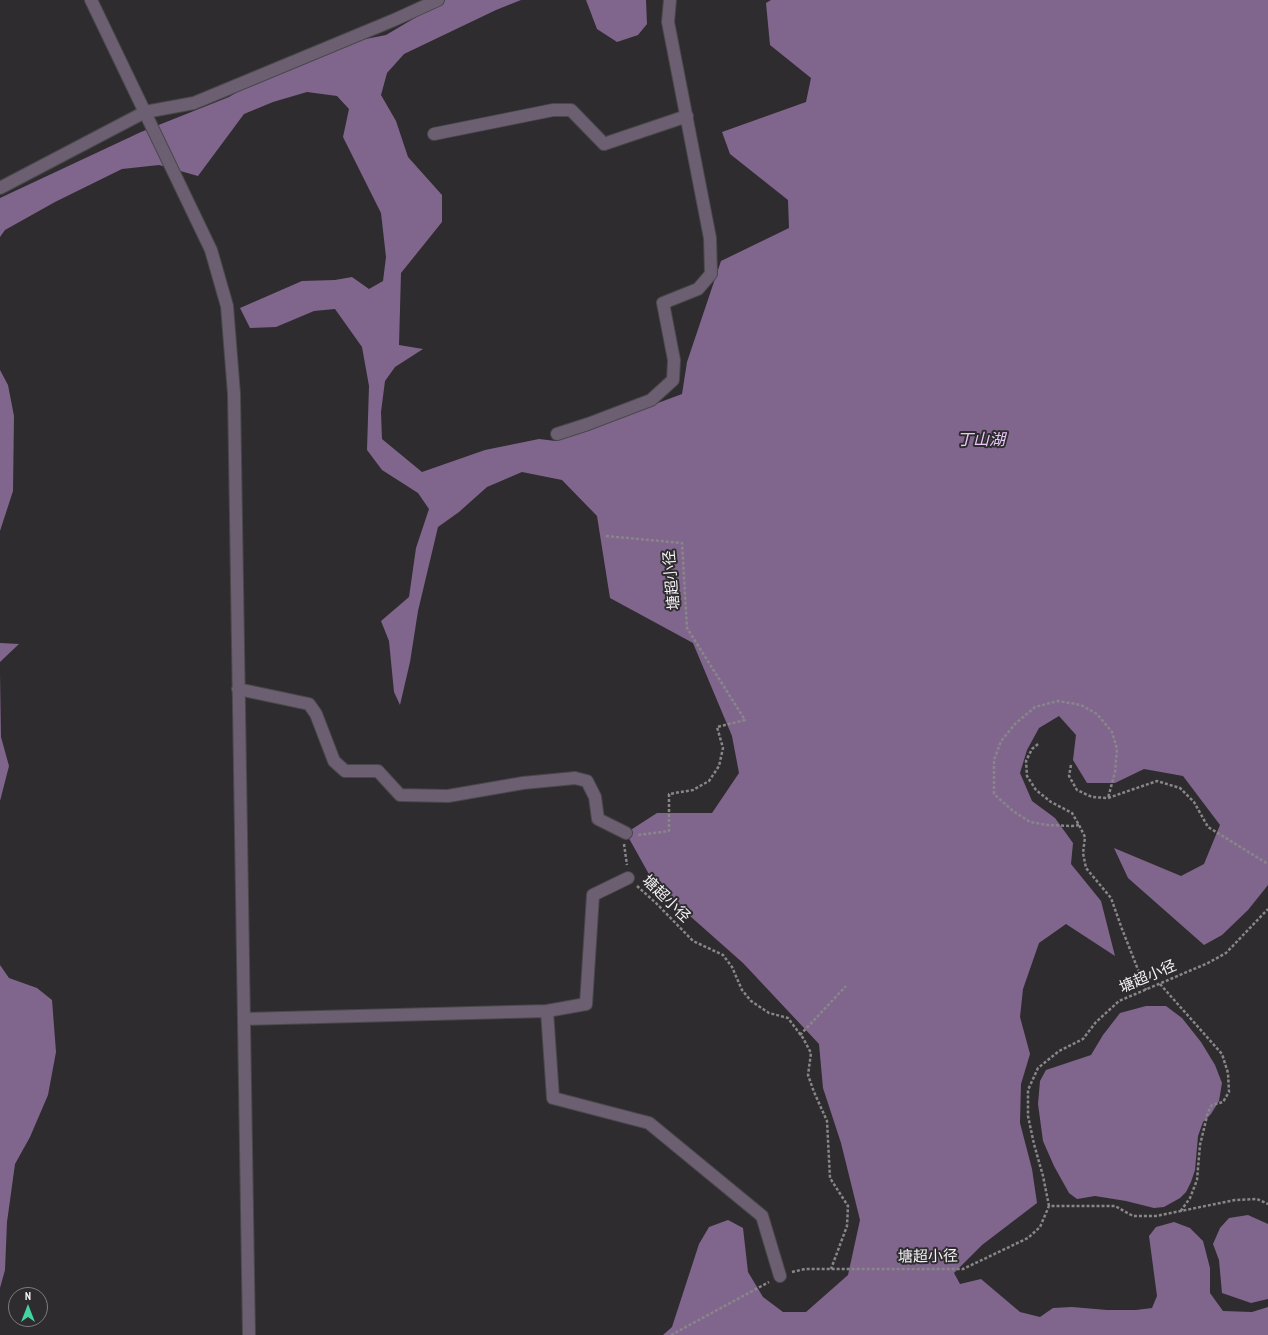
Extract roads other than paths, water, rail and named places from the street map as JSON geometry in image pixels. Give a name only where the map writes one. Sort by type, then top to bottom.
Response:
[{"type":"street","points":[[91,0],[211,250],[227,306],[234,394],[249,1335]]},
{"type":"street","points":[[0,188],[145,112],[194,103],[394,20],[438,0]]},
{"type":"street","points":[[557,434],[651,400],[672,380],[674,360],[663,303],[698,289],[711,274],[710,238],[668,22],[670,0]]},
{"type":"street","points":[[434,134],[553,110],[571,110],[604,144],[687,116]]},
{"type":"street","points":[[238,689],[309,704],[316,714],[334,761],[345,771],[378,771],[400,795],[448,796],[524,783],[575,778],[587,781],[595,797],[598,819],[627,837]]},
{"type":"street","points":[[244,1019],[547,1011],[586,1004],[593,895],[628,878]]},
{"type":"street","points":[[547,1011],[553,1098],[649,1123],[762,1216],[780,1276]]},
{"type":"water","name":"丁山湖","points":[[445,0],[521,0],[496,10],[404,54],[387,73],[381,95],[396,121],[408,157],[442,195],[442,222],[401,273],[399,345],[423,349],[395,367],[385,381],[381,412],[382,439],[422,472],[485,450],[539,439],[556,441],[682,394],[687,362],[721,261],[789,228],[788,200],[730,154],[722,132],[806,102],[811,78],[770,45],[766,3],[771,0],[1268,0],[1268,885],[1248,910],[1222,935],[1204,945],[1128,878],[1114,848],[1181,876],[1204,864],[1220,825],[1183,776],[1144,769],[1115,783],[1087,783],[1073,760],[1076,735],[1059,716],[1039,728],[1027,750],[1020,773],[1032,801],[1055,818],[1073,843],[1071,864],[1101,901],[1115,956],[1066,924],[1039,943],[1023,989],[1020,1017],[1030,1054],[1021,1084],[1020,1123],[1032,1169],[1037,1203],[982,1245],[954,1273],[960,1284],[981,1279],[1020,1312],[1040,1317],[1053,1308],[1072,1307],[1107,1310],[1136,1310],[1152,1308],[1157,1296],[1149,1236],[1156,1227],[1174,1222],[1190,1228],[1203,1241],[1210,1268],[1210,1293],[1223,1311],[1252,1312],[1268,1307],[1268,1335],[663,1335],[672,1327],[699,1244],[709,1227],[728,1220],[743,1228],[748,1272],[763,1297],[783,1312],[806,1312],[848,1275],[860,1220],[841,1143],[823,1088],[819,1044],[743,963],[655,885],[626,833],[657,813],[712,813],[739,773],[732,736],[693,643],[610,598],[597,516],[562,480],[522,472],[487,487],[459,512],[438,527],[418,611],[410,662],[400,705],[394,692],[389,641],[381,621],[409,597],[416,548],[429,509],[418,493],[382,470],[367,450],[369,386],[362,347],[335,309],[314,311],[276,327],[250,328],[240,308],[302,281],[335,280],[352,277],[369,289],[383,281],[386,257],[381,213],[343,137],[349,109],[337,96],[307,92],[273,102],[244,114],[198,176],[159,165],[122,169],[55,202],[5,230],[0,237],[0,198],[141,132],[229,97],[305,51],[386,35]]},
{"type":"water","points":[[586,0],[646,0],[647,24],[638,35],[617,42],[597,29]]},
{"type":"water","points":[[0,370],[8,385],[14,416],[13,491],[0,531]]},
{"type":"water","points":[[0,643],[19,644],[0,662]]},
{"type":"water","points":[[0,672],[1,737],[9,766],[0,801]]},
{"type":"water","points":[[0,965],[9,978],[37,988],[52,1000],[56,1052],[48,1095],[30,1137],[15,1164],[7,1222],[5,1270],[0,1288]]},
{"type":"water","points":[[1146,1006],[1166,1006],[1182,1018],[1201,1042],[1215,1065],[1222,1083],[1219,1101],[1211,1114],[1203,1122],[1198,1136],[1195,1170],[1191,1182],[1186,1192],[1180,1198],[1164,1207],[1154,1208],[1126,1201],[1095,1196],[1077,1199],[1069,1193],[1054,1166],[1043,1141],[1038,1104],[1040,1081],[1046,1070],[1091,1055],[1103,1035],[1120,1013]]},
{"type":"water","points":[[1248,1215],[1268,1224],[1268,1299],[1251,1303],[1222,1293],[1219,1260],[1213,1244],[1220,1228],[1229,1218]]}]
